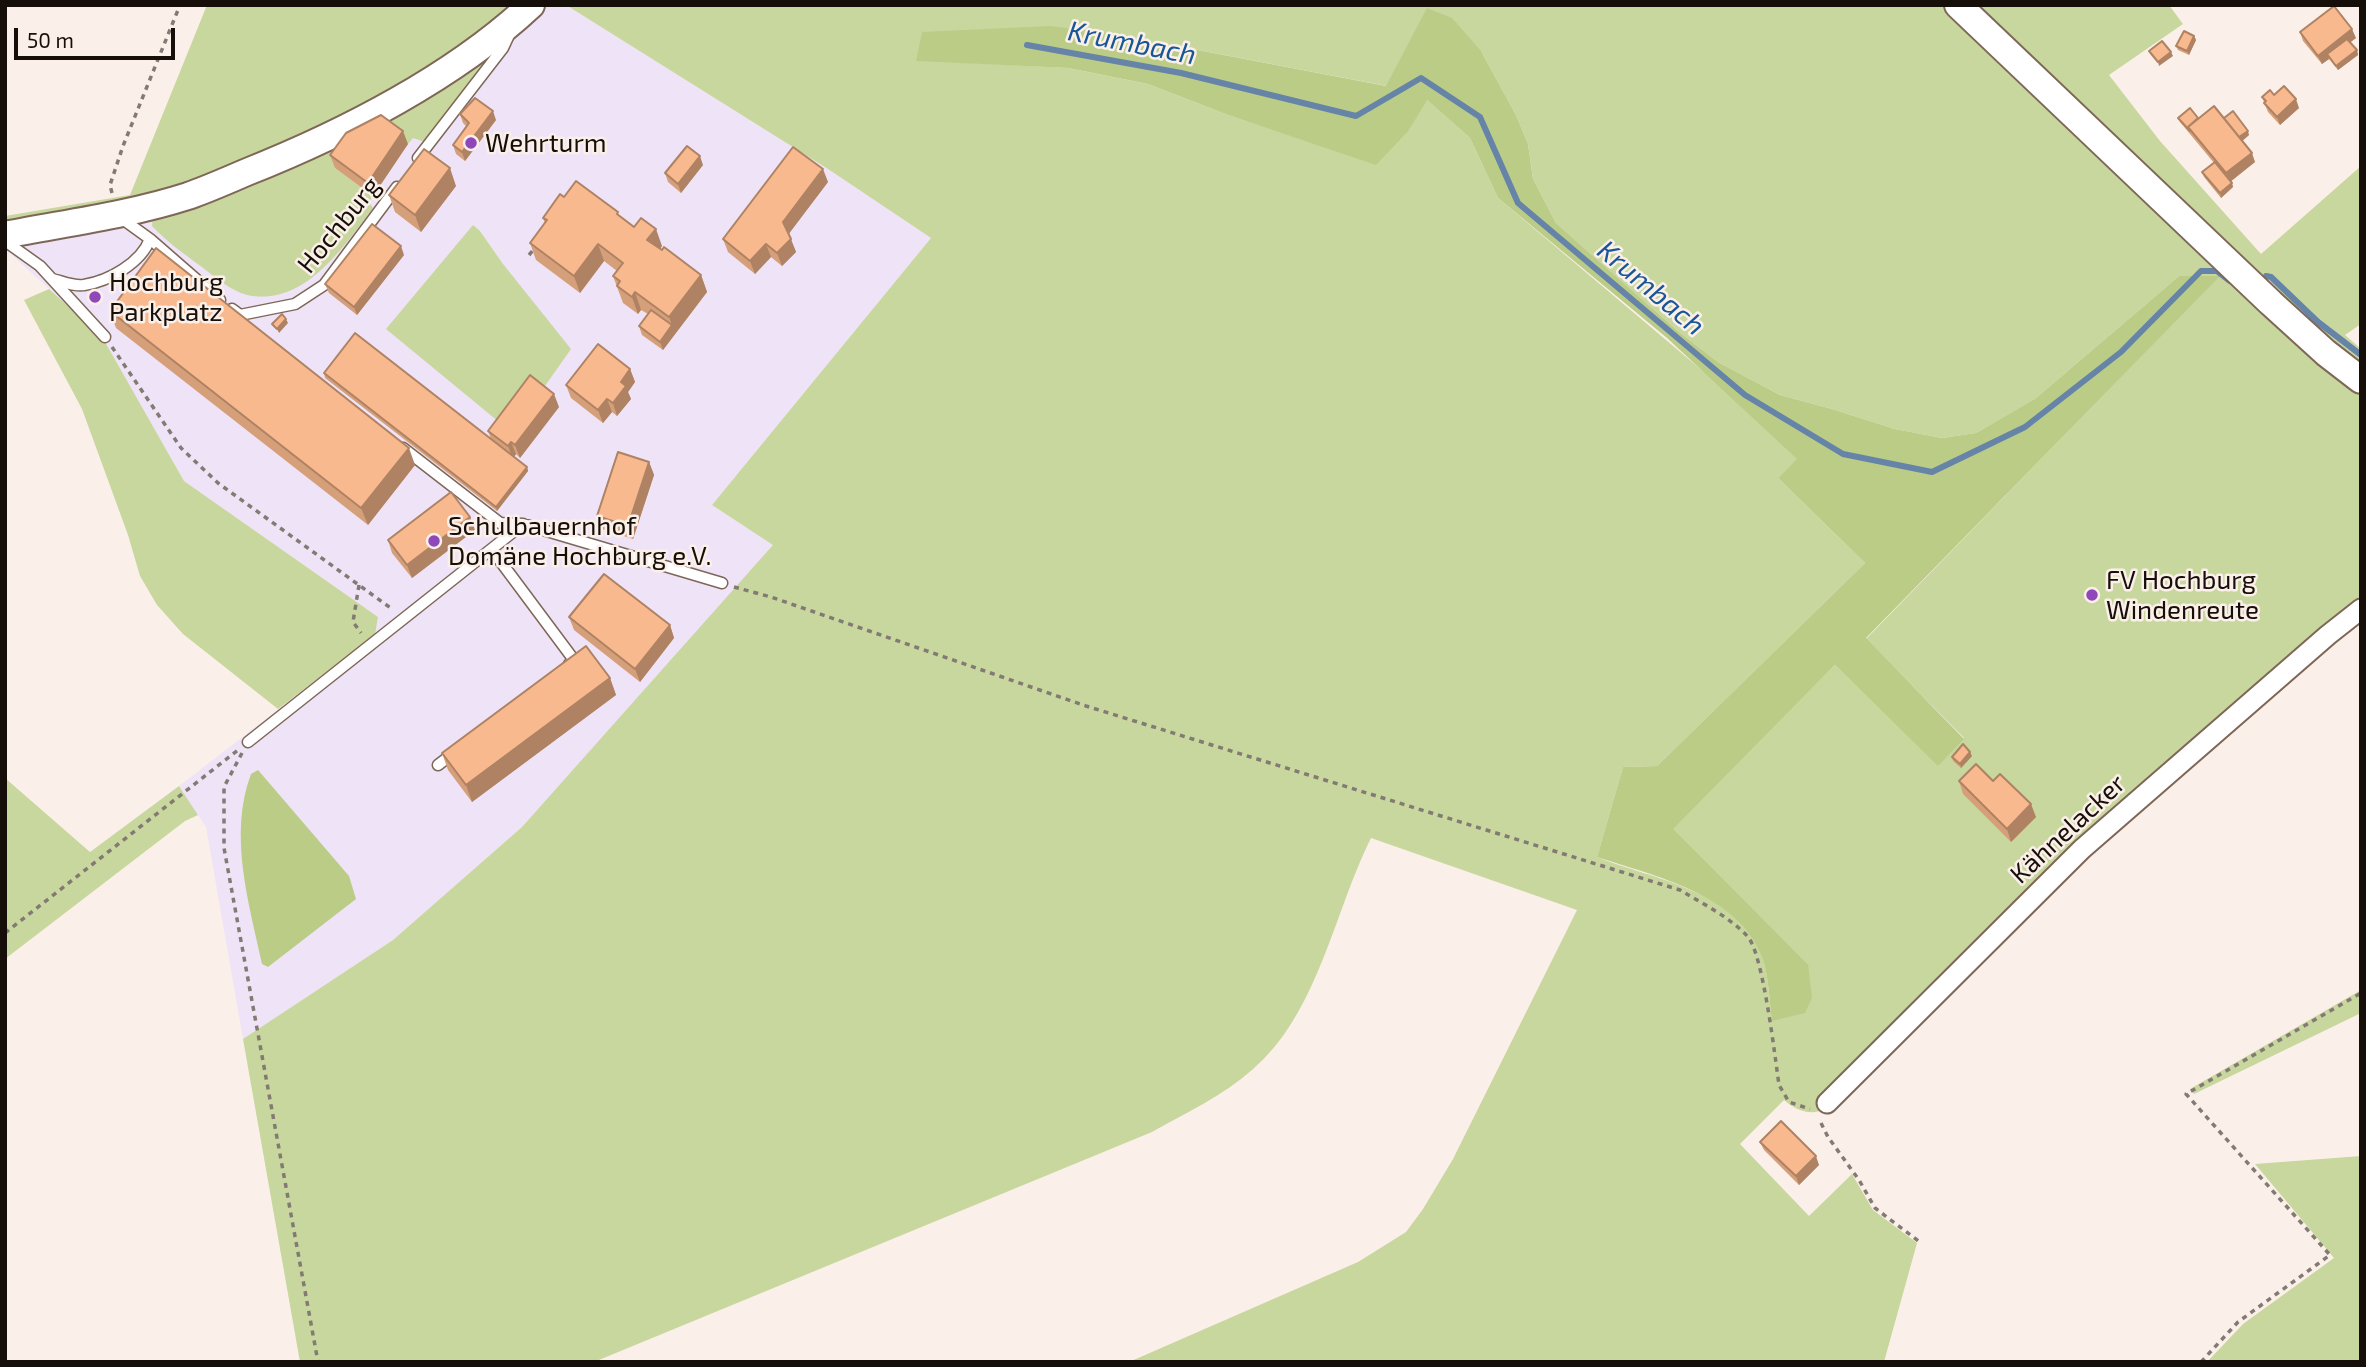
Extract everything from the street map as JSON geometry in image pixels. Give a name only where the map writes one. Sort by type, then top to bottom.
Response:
[{"type":"street","points":[[1958,5],[2270,303],[2361,380]]},
{"type":"street","points":[[5,235],[115,214],[187,196],[294,153],[376,112],[460,62],[524,12]]},
{"type":"street","name":"Kähnelacker","points":[[1821,1107],[2082,849],[2328,635],[2361,610]]},
{"type":"lane","name":"Hochburg","points":[[414,164],[503,48],[524,12]]},
{"type":"lane","name":"Hochburg","points":[[115,214],[150,239],[243,319],[295,304],[324,285],[406,174]]},
{"type":"lane","points":[[52,279],[83,286],[116,274],[133,262],[150,239]]},
{"type":"lane","points":[[5,241],[40,266],[106,337]]},
{"type":"lane","points":[[390,437],[500,523],[523,524],[722,583]]},
{"type":"lane","points":[[248,742],[523,524]]},
{"type":"lane","points":[[492,550],[574,660],[563,668]]},
{"type":"lane","points":[[438,765],[459,749]]},
{"type":"path","points":[[115,214],[110,185],[180,5]]},
{"type":"path","points":[[529,255],[537,245]]},
{"type":"path","points":[[106,337],[181,449],[218,483],[406,618]]},
{"type":"path","points":[[722,583],[771,597],[1086,706],[1680,890],[1731,921],[1749,938],[1758,960],[1779,1085],[1789,1102],[1821,1107],[1828,1136],[1875,1208],[1921,1243]]},
{"type":"path","points":[[359,585],[353,622],[372,645]]},
{"type":"path","points":[[5,933],[248,742]]},
{"type":"path","points":[[248,742],[224,787],[224,848],[318,1362]]},
{"type":"path","points":[[2201,1362],[2238,1322],[2330,1255],[2186,1094],[2361,993]]},
{"type":"shaded area","points":[[540,5],[566,5],[828,169],[931,238],[712,505],[774,545],[522,827],[393,940],[243,1039],[206,827],[179,786],[375,635],[378,617],[184,481],[101,336],[5,249],[5,245],[120,221]],"holes":[[[480,231],[503,264],[506,426]]]},
{"type":"green space","points":[[207,5],[540,5],[425,142],[413,138],[408,144],[385,128],[335,168],[373,196],[369,202],[373,208],[349,240],[320,271],[287,292],[268,296],[247,295],[229,287],[182,253],[152,226],[153,216],[5,245],[5,216],[130,195]]},
{"type":"green space","points":[[566,5],[2169,5],[2183,24],[2109,75],[2160,141],[2261,254],[2361,166],[2361,324],[2345,335],[2361,349],[2361,622],[2087,853],[1828,1108],[1816,1112],[1805,1111],[1784,1100],[1740,1144],[1809,1216],[1852,1174],[1873,1210],[1917,1243],[1884,1362],[1129,1362],[1358,1262],[1406,1232],[1453,1159],[1577,910],[1371,838],[1309,991],[1275,1047],[1229,1088],[1152,1132],[594,1362],[300,1362],[243,1039],[393,940],[522,827],[773,545],[712,505],[931,238],[828,169]],"holes":[[[1114,34],[1387,86],[1481,51],[1516,115],[1528,144],[1533,179],[1556,223],[1678,331],[1718,362],[1780,395],[1895,429],[1942,438],[1976,433],[2036,398],[2179,276],[2219,276],[1866,639],[1964,738],[1938,765],[1835,665],[1672,829],[1808,964],[1772,1020],[1762,956],[1750,934],[1734,916],[1692,890],[1597,857],[1623,767],[1657,766],[1865,563],[1778,478],[1798,459],[1730,394],[1498,198],[1470,138],[1426,99],[1409,130],[1313,143],[1228,115],[1148,84],[1068,68],[916,60]]]},
{"type":"green space","points":[[1427,8],[1452,18],[1481,51],[1516,115],[1528,144],[1533,179],[1556,223],[1678,331],[1718,362],[1780,395],[1895,429],[1942,438],[1976,433],[2036,398],[2179,276],[2220,276],[1866,638],[1964,739],[1938,766],[1835,665],[1673,829],[1808,964],[1812,998],[1805,1013],[1772,1021],[1762,957],[1751,935],[1735,917],[1692,890],[1597,857],[1623,767],[1657,766],[1865,563],[1778,478],[1797,459],[1667,338],[1498,198],[1470,138],[1427,100],[1409,130],[1376,165],[1228,115],[1148,84],[1068,68],[916,61],[922,32],[1050,26],[1114,34],[1386,86]]},
{"type":"green space","points":[[473,225],[571,349],[540,393],[499,422],[386,329]]},
{"type":"green space","points":[[49,289],[101,335],[184,481],[378,617],[375,635],[278,709],[183,634],[157,605],[140,576],[128,535],[82,409],[24,300]]},
{"type":"green space","points":[[258,770],[349,876],[356,899],[268,967],[262,964],[247,893],[241,845],[244,797],[251,774]]},
{"type":"green space","points":[[5,778],[90,852],[179,786],[198,815],[185,821],[5,959]]},
{"type":"green space","points":[[2361,990],[2361,1013],[2194,1094],[2190,1089]]},
{"type":"green space","points":[[2361,1156],[2361,1362],[2207,1362],[2243,1324],[2334,1258],[2255,1164]]},
{"type":"building","points":[[2334,6],[2352,29],[2318,56],[2300,32]]},
{"type":"building","points":[[2184,31],[2194,36],[2187,51],[2176,46]]},
{"type":"building","points":[[2347,39],[2357,50],[2336,66],[2327,54]]},
{"type":"building","points":[[2162,41],[2171,52],[2158,62],[2149,51]]},
{"type":"building","points":[[2284,86],[2296,99],[2277,117],[2262,97],[2270,90],[2274,95]]},
{"type":"building","points":[[475,98],[493,111],[462,152],[453,145],[469,123],[460,114]]},
{"type":"building","points":[[2214,106],[2252,153],[2226,173],[2188,127]]},
{"type":"building","points":[[2190,108],[2198,118],[2188,127],[2190,131],[2178,118]]},
{"type":"building","points":[[2233,111],[2248,131],[2239,137],[2224,118]]},
{"type":"building","points":[[381,115],[403,131],[368,183],[330,155],[346,133]]},
{"type":"building","points":[[687,146],[700,156],[678,184],[665,173]]},
{"type":"building","points":[[793,147],[823,169],[783,222],[791,239],[777,253],[766,244],[750,261],[723,239]]},
{"type":"building","points":[[424,149],[450,168],[415,215],[389,195]]},
{"type":"building","points":[[2215,162],[2232,183],[2220,193],[2202,172]]},
{"type":"building","points":[[576,181],[634,227],[641,218],[656,229],[647,240],[662,250],[664,247],[701,275],[669,317],[635,292],[632,297],[617,286],[620,281],[613,276],[623,263],[598,244],[574,276],[530,243],[547,220],[543,218],[560,194],[564,197]]},
{"type":"building","points":[[372,224],[401,246],[354,307],[325,284]]},
{"type":"building","points":[[156,248],[409,448],[361,508],[110,311]]},
{"type":"building","points":[[651,310],[672,325],[660,342],[639,326]]},
{"type":"building","points":[[282,314],[286,319],[277,329],[272,324]]},
{"type":"building","points":[[355,333],[527,467],[496,507],[324,373]]},
{"type":"building","points":[[598,344],[630,369],[621,382],[626,386],[613,403],[607,399],[598,410],[566,385]]},
{"type":"building","points":[[530,375],[554,394],[515,445],[511,442],[508,446],[488,431]]},
{"type":"building","points":[[618,452],[649,462],[628,526],[597,516]]},
{"type":"building","points":[[451,492],[470,517],[407,565],[388,540]]},
{"type":"building","points":[[604,574],[670,625],[635,669],[569,617]]},
{"type":"building","points":[[586,646],[610,678],[466,785],[442,753]]},
{"type":"building","points":[[1963,744],[1970,752],[1960,764],[1952,757]]},
{"type":"building","points":[[1976,764],[1993,781],[2000,774],[2031,804],[2007,829],[1959,781]]},
{"type":"building","points":[[1781,1121],[1816,1156],[1796,1176],[1760,1142]]},
{"type":"waterway","name":"Krumbach","points":[[1027,45],[1181,73],[1356,116],[1421,78],[1480,117],[1518,203],[1745,395],[1843,454],[1932,472],[2025,427],[2121,352],[2201,271],[2217,271],[2230,281]]},
{"type":"waterway","name":"Krumbach","points":[[2266,276],[2271,277],[2318,322],[2361,355]]},
{"type":"place","name":"Wehrturm","points":[[471,143]]},
{"type":"place","name":"Hochburg Parkplatz","points":[[95,297]]},
{"type":"place","name":"Schulbauernhof Domäne Hochburg e.V.","points":[[434,541]]},
{"type":"place","name":"FV Hochburg Windenreute","points":[[2092,595]]}]
